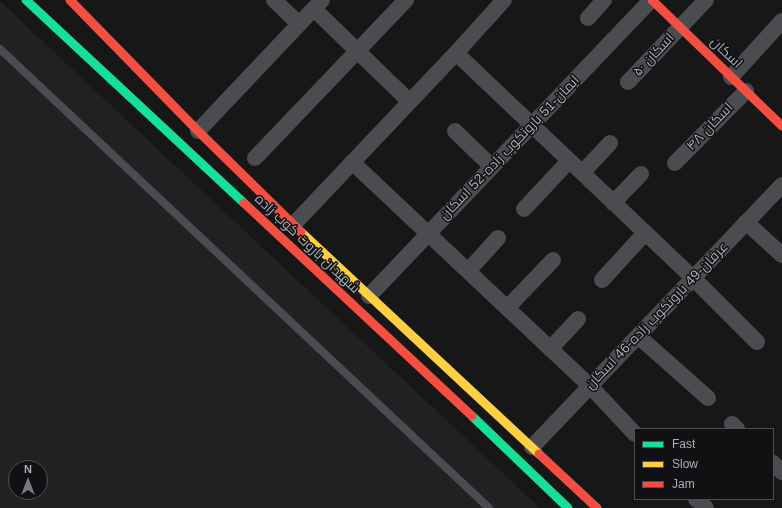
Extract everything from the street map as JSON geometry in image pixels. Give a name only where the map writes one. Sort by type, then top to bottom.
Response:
[{"type":"street","name":"شهیدان باروت کوب زاده","points":[[26,0],[520,461],[568,508]]},
{"type":"street","name":"شهیدان باروت کوب زاده","points":[[70,0],[293,225],[597,508]]},
{"type":"street","points":[[274,0],[299,24]]},
{"type":"street","points":[[255,158],[406,0]]},
{"type":"street","points":[[293,225],[456,53],[504,0]]},
{"type":"street","points":[[588,18],[604,0]]},
{"type":"street","name":"اسکان","points":[[651,0],[782,126]]},
{"type":"street","name":"ایمان-51 باروتکوب زاده-52 اسکان","points":[[369,296],[651,0]]},
{"type":"street","name":"اسکان ۵۰","points":[[628,82],[706,0]]},
{"type":"street","points":[[198,130],[318,4],[358,50],[409,101]]},
{"type":"street","points":[[731,77],[782,21]]},
{"type":"street","points":[[456,53],[693,278],[757,342]]},
{"type":"street","name":"اسکان ۴۸","points":[[675,163],[746,91]]},
{"type":"street","points":[[455,131],[492,167]]},
{"type":"street","points":[[582,173],[610,143]]},
{"type":"street","points":[[524,209],[569,161]]},
{"type":"street","points":[[352,162],[590,386],[634,433]]},
{"type":"street","points":[[613,203],[641,174]]},
{"type":"street","name":"عرفان-49 باروتکوب زاده-46 اسکان","points":[[532,447],[782,185]]},
{"type":"street","points":[[746,222],[782,255]]},
{"type":"street","points":[[602,280],[645,233]]},
{"type":"street","points":[[468,271],[498,238]]},
{"type":"street","points":[[507,308],[553,260]]},
{"type":"street","points":[[550,349],[578,319]]},
{"type":"street","points":[[638,336],[708,398]]},
{"type":"street","points":[[774,464],[782,472]]},
{"type":"street","points":[[697,500],[706,508]]},
{"type":"lane","points":[[0,49],[488,508]]},
{"type":"shaded area","points":[[0,1],[540,508],[0,508]]},
{"type":"traffic: fast","points":[[26,0],[244,203]]},
{"type":"traffic: fast","points":[[472,416],[568,508]]},
{"type":"traffic: slow","points":[[301,232],[539,454]]},
{"type":"traffic: jam","points":[[70,0],[198,131],[301,232]]},
{"type":"traffic: jam","points":[[652,0],[782,126]]},
{"type":"traffic: jam","points":[[244,203],[472,416]]},
{"type":"traffic: jam","points":[[539,454],[597,508]]}]
